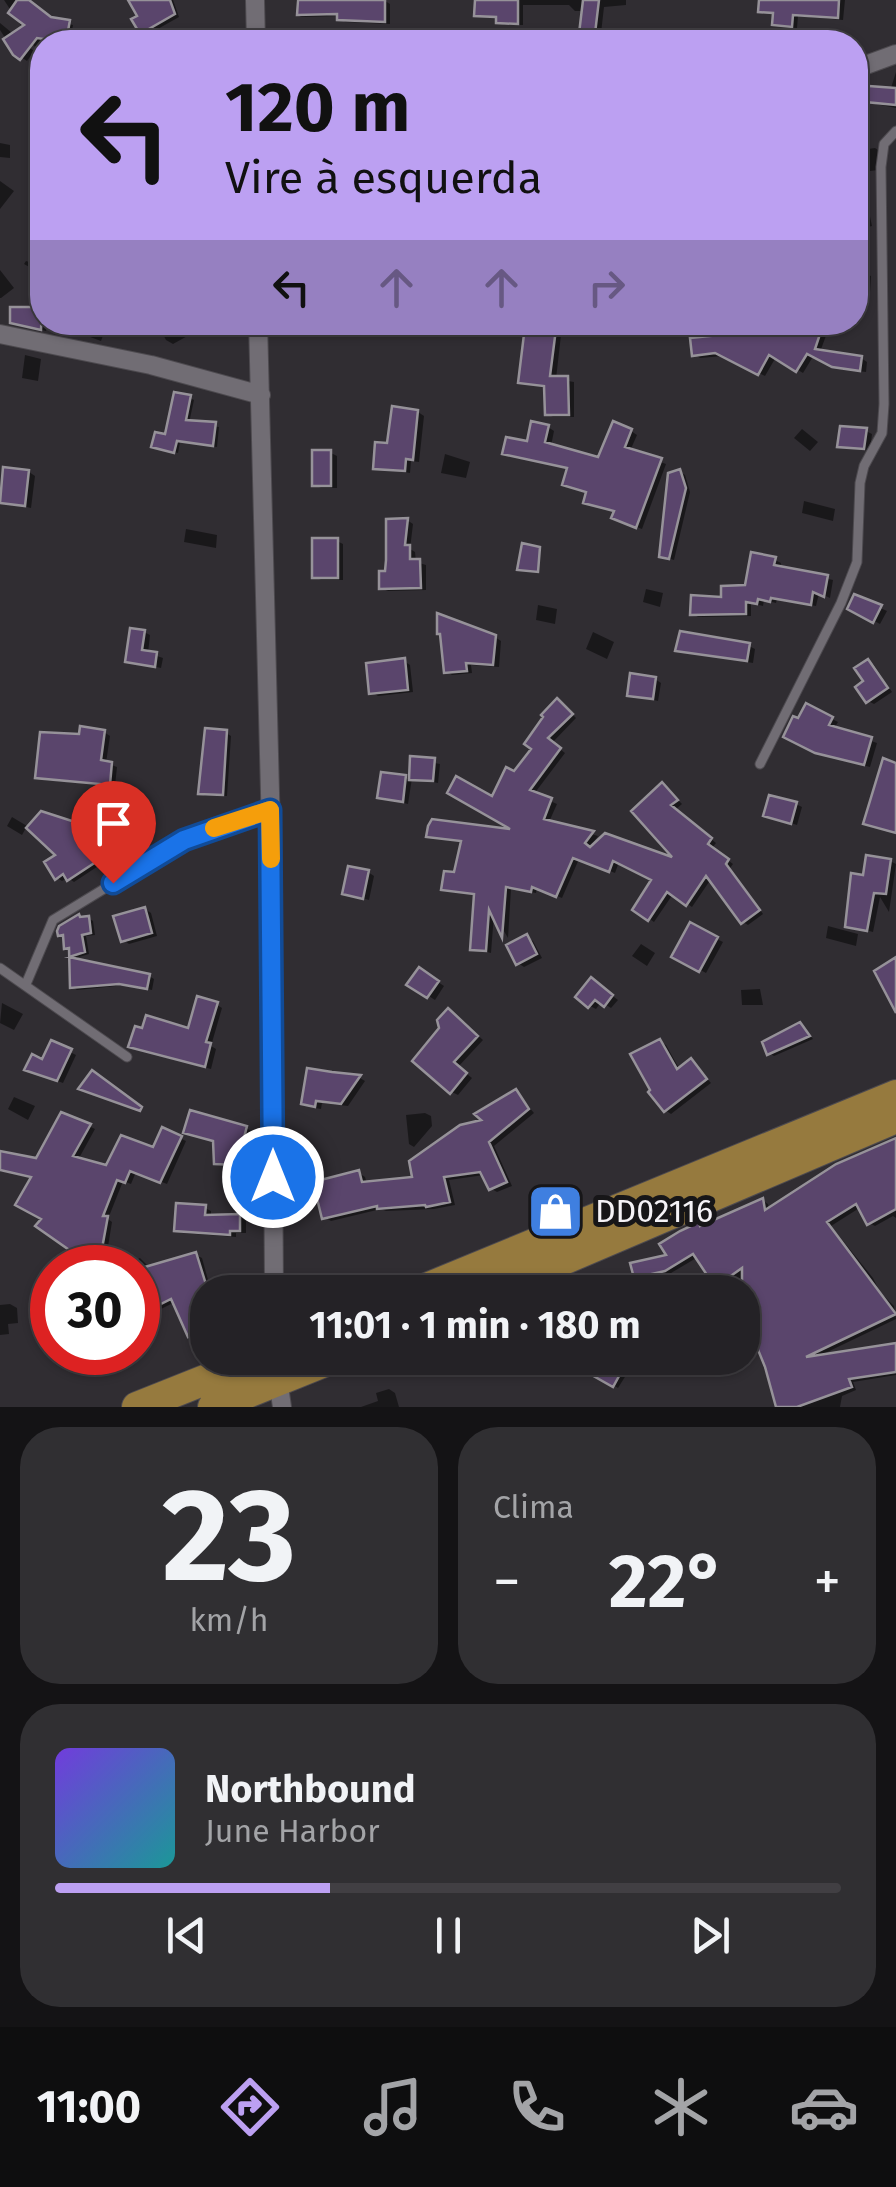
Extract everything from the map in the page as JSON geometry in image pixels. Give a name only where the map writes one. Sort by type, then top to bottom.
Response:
[{"type":"highway","points":[[459,1275],[896,1094]]},
{"type":"highway","points":[[528,1275],[896,1118]]},
{"type":"highway","points":[[138,1407],[274,1376]]},
{"type":"highway","points":[[213,1407],[274,1376]]},
{"type":"street","points":[[256,0],[256,30]]},
{"type":"street","points":[[868,64],[896,54]]},
{"type":"street","points":[[0,334],[151,366],[260,396]]},
{"type":"street","points":[[258,335],[270,810],[274,1275]]},
{"type":"lane","points":[[760,764],[840,603],[856,562],[860,484],[864,466],[882,433],[885,334],[881,168],[884,144],[896,130]]},
{"type":"lane","points":[[26,984],[54,920],[184,840],[270,810]]},
{"type":"lane","points":[[0,968],[127,1057]]},
{"type":"building","points":[[17,0],[29,0],[51,17],[70,20],[68,30],[30,30],[30,47],[20,60],[3,39],[24,25],[8,13]]},
{"type":"building","points":[[128,0],[170,0],[175,14],[147,30],[138,30],[131,19],[137,16]]},
{"type":"building","points":[[298,0],[385,0],[385,22],[337,20],[337,14],[297,15]]},
{"type":"building","points":[[475,0],[518,0],[518,24],[474,16]]},
{"type":"building","points":[[583,0],[599,0],[595,30],[579,30]]},
{"type":"building","points":[[759,0],[839,0],[838,18],[793,15],[792,27],[772,25],[773,13],[758,12]]},
{"type":"building","points":[[868,86],[896,88],[896,105],[868,102]]},
{"type":"building","points":[[10,307],[30,307],[30,328],[10,323]]},
{"type":"building","points":[[524,335],[555,335],[550,376],[568,376],[569,415],[545,415],[544,386],[518,383]]},
{"type":"building","points":[[820,335],[815,349],[862,356],[860,371],[832,367],[807,354],[796,372],[769,355],[758,375],[715,353],[692,356],[690,338]]},
{"type":"building","points":[[174,392],[191,395],[186,420],[216,422],[213,446],[177,441],[174,453],[151,447],[155,432],[165,434]]},
{"type":"building","points":[[392,406],[418,410],[413,460],[406,459],[405,471],[373,469],[375,442],[387,443]]},
{"type":"building","points":[[531,421],[549,425],[545,442],[598,457],[613,421],[632,429],[625,447],[662,458],[636,528],[611,518],[614,511],[583,503],[586,492],[562,485],[567,468],[502,454],[506,437],[527,441]]},
{"type":"building","points":[[840,426],[867,428],[864,449],[837,447]]},
{"type":"building","points":[[312,450],[331,450],[331,486],[312,486]]},
{"type":"building","points":[[3,467],[29,470],[25,506],[0,503]]},
{"type":"building","points":[[680,469],[686,488],[669,559],[659,557],[668,473]]},
{"type":"building","points":[[408,518],[405,545],[410,545],[410,559],[420,559],[421,588],[379,589],[379,571],[385,571],[386,519]]},
{"type":"building","points":[[312,538],[338,538],[338,578],[312,578]]},
{"type":"building","points":[[522,543],[540,547],[538,572],[517,570]]},
{"type":"building","points":[[751,552],[776,557],[774,565],[828,575],[824,597],[813,592],[811,605],[758,599],[757,604],[746,602],[746,614],[690,615],[691,595],[721,597],[721,586],[745,585]]},
{"type":"building","points":[[854,594],[882,605],[873,623],[847,609]]},
{"type":"building","points":[[437,613],[496,635],[493,665],[466,663],[467,671],[444,673]]},
{"type":"building","points":[[130,628],[145,630],[142,650],[157,652],[155,667],[125,662]]},
{"type":"building","points":[[680,631],[750,643],[747,661],[675,651]]},
{"type":"building","points":[[405,658],[408,690],[369,694],[366,663]]},
{"type":"building","points":[[868,659],[888,688],[866,703],[855,687],[863,681],[854,668]]},
{"type":"building","points":[[630,673],[656,677],[653,699],[627,696]]},
{"type":"building","points":[[557,698],[573,714],[548,738],[561,748],[530,790],[552,798],[544,819],[594,831],[585,843],[590,847],[605,833],[672,857],[631,811],[662,782],[678,800],[671,805],[712,838],[708,844],[729,859],[726,864],[760,910],[741,924],[706,876],[686,906],[667,892],[648,921],[632,910],[651,880],[613,861],[609,872],[573,858],[556,897],[532,887],[531,892],[506,887],[502,938],[489,910],[486,951],[470,950],[474,894],[441,890],[444,871],[454,872],[461,841],[426,837],[428,826],[432,819],[510,829],[447,793],[456,776],[492,796],[506,767],[514,771],[531,749],[524,744],[541,715]]},
{"type":"building","points":[[806,703],[833,717],[829,725],[872,737],[864,765],[815,753],[783,737],[793,716],[798,718]]},
{"type":"building","points":[[80,726],[105,730],[101,760],[112,762],[110,785],[35,778],[40,732],[79,734]]},
{"type":"building","points":[[205,728],[227,730],[223,795],[198,794]]},
{"type":"building","points":[[410,756],[435,758],[433,781],[409,780]]},
{"type":"building","points":[[883,758],[896,763],[896,833],[863,824]]},
{"type":"building","points":[[381,772],[406,775],[403,802],[377,798]]},
{"type":"building","points":[[769,795],[797,802],[791,824],[763,816]]},
{"type":"building","points":[[41,811],[100,830],[111,852],[67,881],[63,874],[55,880],[44,862],[55,855],[26,828]]},
{"type":"building","points":[[866,855],[891,859],[886,894],[874,893],[867,931],[845,927],[851,873],[863,875]]},
{"type":"building","points":[[348,866],[369,870],[363,899],[342,894]]},
{"type":"building","points":[[145,907],[152,933],[121,942],[113,916]]},
{"type":"building","points":[[79,914],[89,916],[91,933],[82,935],[85,952],[69,957],[63,935],[58,936],[59,926]]},
{"type":"building","points":[[690,922],[718,937],[699,972],[671,957]]},
{"type":"building","points":[[527,934],[537,954],[516,965],[506,945]]},
{"type":"building","points":[[69,957],[150,974],[147,989],[119,984],[70,988]]},
{"type":"building","points":[[896,957],[896,1013],[874,971]]},
{"type":"building","points":[[419,967],[439,981],[427,998],[406,985]]},
{"type":"building","points":[[591,977],[613,995],[604,1007],[595,1000],[588,1008],[575,997]]},
{"type":"building","points":[[197,996],[218,1002],[206,1042],[211,1043],[205,1067],[128,1047],[135,1026],[142,1028],[146,1015],[188,1028]]},
{"type":"building","points":[[448,1008],[478,1036],[454,1062],[467,1073],[450,1094],[412,1061],[439,1028],[437,1020]]},
{"type":"building","points":[[800,1022],[810,1036],[767,1055],[762,1042]]},
{"type":"building","points":[[660,1039],[677,1069],[691,1058],[707,1079],[664,1112],[648,1092],[630,1054]]},
{"type":"building","points":[[51,1040],[72,1049],[57,1081],[24,1070],[32,1054],[42,1059]]},
{"type":"building","points":[[307,1068],[361,1075],[341,1104],[316,1101],[315,1107],[301,1104]]},
{"type":"building","points":[[92,1070],[142,1107],[140,1111],[78,1089]]},
{"type":"building","points":[[516,1089],[529,1109],[489,1142],[507,1182],[489,1190],[480,1172],[444,1177],[450,1202],[426,1207],[377,1206],[322,1219],[313,1182],[359,1170],[362,1182],[412,1177],[409,1161],[460,1125],[481,1120],[474,1114]]},
{"type":"building","points":[[190,1110],[247,1126],[237,1165],[214,1164],[213,1141],[183,1133]]},
{"type":"building","points":[[61,1112],[91,1124],[73,1156],[106,1165],[121,1135],[153,1147],[162,1127],[182,1136],[160,1183],[130,1171],[125,1183],[117,1180],[103,1216],[108,1216],[103,1245],[62,1245],[35,1226],[41,1219],[15,1205],[31,1177],[0,1170],[0,1151],[36,1158]]},
{"type":"building","points":[[896,1138],[896,1209],[867,1225],[856,1204],[827,1222],[896,1314],[806,1357],[896,1343],[896,1372],[849,1379],[852,1387],[797,1407],[776,1407],[760,1355],[760,1275],[742,1275],[742,1268],[732,1275],[707,1275],[693,1254],[665,1271],[647,1275],[633,1275],[630,1263],[666,1255],[659,1244],[699,1222],[700,1226],[763,1198],[765,1210],[836,1164]]},
{"type":"building","points":[[176,1203],[206,1205],[205,1215],[240,1214],[240,1231],[230,1231],[230,1235],[174,1231]]},
{"type":"building","points":[[196,1252],[203,1275],[190,1275],[188,1337],[171,1299],[160,1304],[160,1263]]},
{"type":"building","points":[[592,1375],[620,1375],[613,1387]]},
{"type":"slow traffic","points":[[214,828],[270,810],[271,859]]},
{"type":"place","name":"DD02116","points":[[556,1211]]},
{"type":"route","points":[[113,883],[184,840],[270,810],[273,1177]]}]
